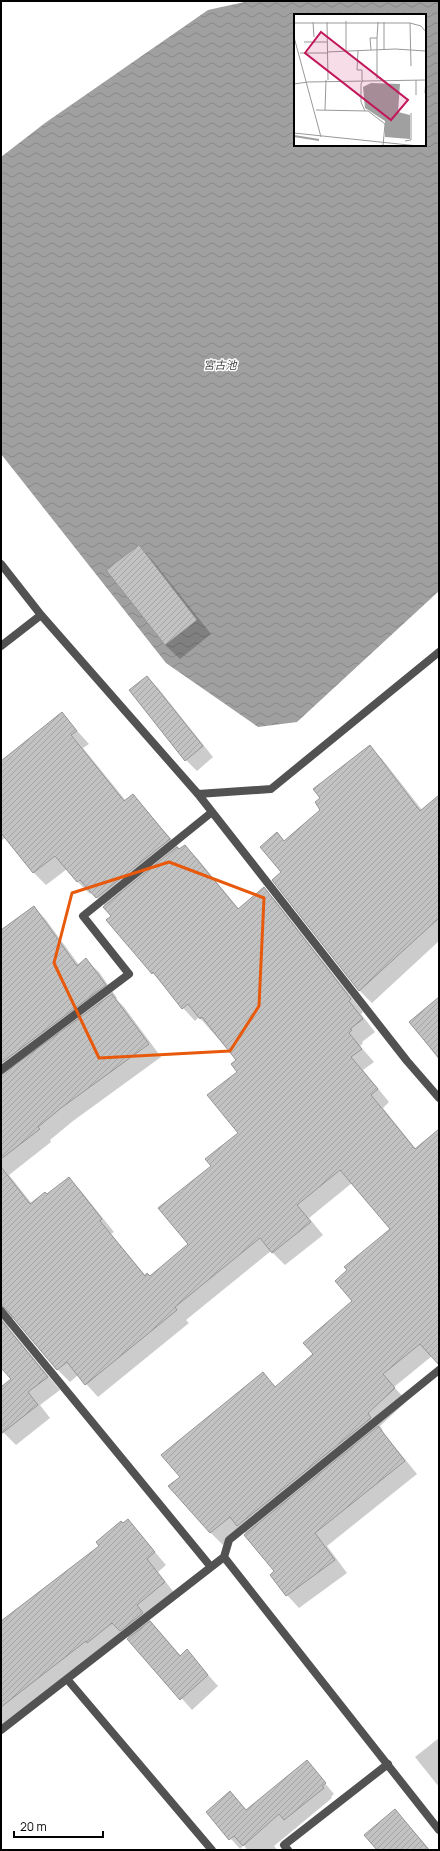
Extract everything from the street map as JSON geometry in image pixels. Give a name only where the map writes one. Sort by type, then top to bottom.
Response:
[{"type":"street","points":[[1,564],[41,615],[198,794],[407,1062],[439,1098]]},
{"type":"street","points":[[1,646],[41,615]]},
{"type":"street","points":[[198,794],[270,789],[439,652]]},
{"type":"street","points":[[1,1070],[130,974],[83,916],[212,812]]},
{"type":"street","points":[[1,1311],[211,1567]]},
{"type":"street","points":[[1,1730],[224,1557],[229,1540],[439,1370]]},
{"type":"street","points":[[224,1557],[439,1830]]},
{"type":"street","points":[[67,1679],[212,1850]]},
{"type":"street","points":[[288,1850],[284,1845],[388,1764]]},
{"type":"highlighted area","points":[[169,862],[264,898],[259,1006],[230,1051],[99,1058],[54,963],[72,893]]},
{"type":"water","name":"宮古池","points":[[249,1],[439,1],[439,591],[297,722],[258,727],[166,663],[1,454],[1,157],[45,123],[208,10]]},
{"type":"building","points":[[139,545],[197,620],[165,645],[106,570]]},
{"type":"building","points":[[147,676],[203,746],[185,761],[129,690]]},
{"type":"building","points":[[62,712],[77,731],[71,735],[124,801],[133,794],[170,839],[96,898],[80,880],[77,882],[55,856],[33,873],[1,833],[1,761]]},
{"type":"building","points":[[370,745],[420,811],[439,795],[439,918],[359,991],[272,880],[281,872],[260,847],[277,832],[284,841],[320,810],[315,802],[320,798],[313,789]]},
{"type":"building","points":[[185,845],[238,909],[264,887],[351,999],[349,1001],[363,1019],[350,1029],[352,1030],[349,1033],[362,1049],[351,1057],[378,1089],[371,1095],[415,1149],[439,1129],[439,1365],[420,1344],[383,1374],[395,1388],[368,1413],[371,1418],[237,1526],[230,1517],[210,1533],[168,1486],[180,1477],[161,1455],[263,1372],[275,1387],[313,1354],[303,1343],[352,1301],[335,1281],[347,1270],[344,1267],[390,1229],[340,1170],[297,1205],[311,1222],[272,1253],[260,1238],[175,1307],[177,1310],[85,1385],[67,1362],[57,1370],[5,1308],[1,1306],[1,1167],[30,1204],[45,1192],[47,1194],[69,1177],[102,1219],[100,1221],[145,1276],[147,1273],[150,1276],[188,1244],[158,1208],[211,1166],[205,1159],[238,1133],[207,1095],[237,1072],[231,1064],[236,1060],[202,1017],[200,1019],[188,1004],[182,1009],[153,972],[152,974],[106,920],[111,916],[103,907],[177,847],[179,849]]},
{"type":"building","points":[[34,906],[77,966],[86,958],[106,985],[1,1063],[1,930]]},
{"type":"building","points":[[112,994],[149,1044],[61,1108],[38,1127],[40,1129],[1,1159],[1,1075]]},
{"type":"building","points":[[439,997],[439,1058],[409,1022]]},
{"type":"building","points":[[1,1320],[48,1377],[28,1392],[38,1405],[1,1434],[1,1387],[11,1379],[1,1368]]},
{"type":"building","points":[[378,1426],[405,1461],[315,1533],[335,1560],[286,1596],[270,1575],[274,1571],[244,1535]]},
{"type":"building","points":[[128,1519],[155,1552],[147,1559],[165,1582],[137,1605],[143,1613],[120,1631],[112,1623],[87,1643],[86,1641],[1,1707],[1,1621],[99,1546],[96,1542],[121,1521],[123,1523]]},
{"type":"building","points":[[150,1621],[180,1656],[187,1649],[208,1675],[180,1700],[127,1639]]},
{"type":"building","points":[[307,1760],[326,1783],[322,1786],[324,1788],[284,1820],[279,1814],[243,1846],[234,1836],[229,1840],[206,1812],[230,1791],[246,1810]]},
{"type":"building","points":[[395,1809],[429,1850],[377,1850],[364,1835]]}]
